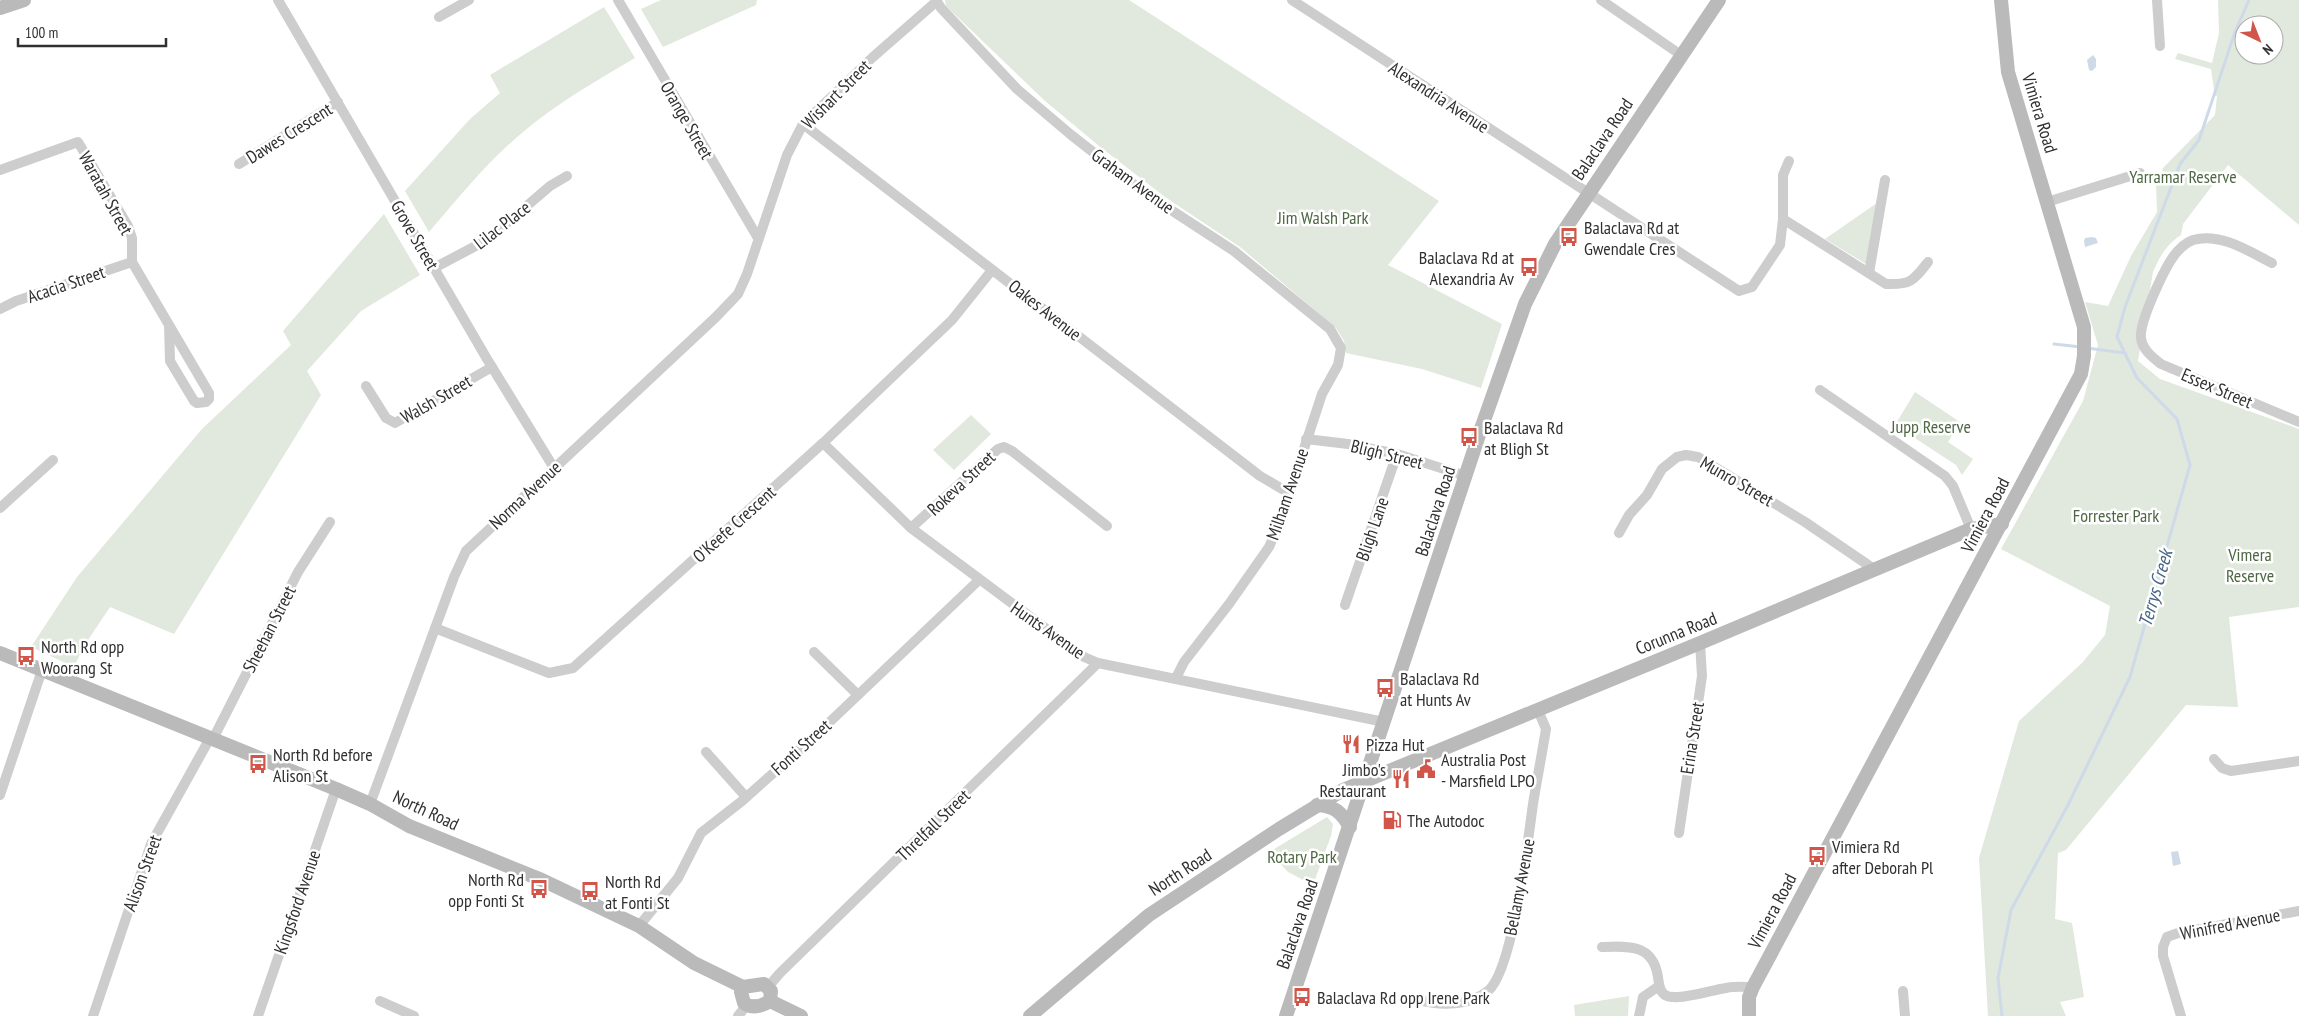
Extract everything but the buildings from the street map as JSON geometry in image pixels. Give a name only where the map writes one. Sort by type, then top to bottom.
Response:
[{"type":"street","points":[[0,8],[24,0]]},
{"type":"street","name":"Grove Street","points":[[278,0],[492,367],[554,468]]},
{"type":"street","points":[[439,17],[469,0]]},
{"type":"street","name":"Orange Street","points":[[618,0],[758,238]]},
{"type":"street","name":"Wishart Street","points":[[758,238],[787,155],[804,124],[936,0]]},
{"type":"street","name":"Graham Avenue","points":[[936,0],[941,8],[1017,89],[1070,134],[1145,193],[1234,251],[1330,329],[1341,348]]},
{"type":"street","name":"Alexandria Avenue","points":[[1292,0],[1739,292],[1752,287],[1780,245],[1783,219]]},
{"type":"street","points":[[1601,0],[1682,55]]},
{"type":"street","name":"Balaclava Road","points":[[1286,1016],[1525,304],[1548,256],[1587,194],[1719,0]]},
{"type":"street","name":"Vimiera Road","points":[[1749,1016],[1749,997],[1753,987],[2081,374],[2084,356],[2084,327],[2005,61],[2001,0]]},
{"type":"street","points":[[2157,0],[2160,46]]},
{"type":"street","name":"Dawes Crescent","points":[[239,164],[338,102]]},
{"type":"street","name":"Oakes Avenue","points":[[804,124],[1260,476],[1289,493]]},
{"type":"street","name":"Waratah Street","points":[[0,170],[78,142],[128,226],[132,238],[132,262],[209,393],[209,399],[206,402],[197,404],[194,401],[170,361],[169,325]]},
{"type":"street","points":[[1789,161],[1783,175],[1783,219],[1886,284],[1904,284],[1917,276],[1928,262]]},
{"type":"street","points":[[2047,202],[2140,173]]},
{"type":"street","name":"Lilac Place","points":[[434,268],[487,240],[550,186],[567,176]]},
{"type":"street","points":[[1869,273],[1885,180]]},
{"type":"street","name":"Norma Avenue","points":[[370,804],[454,577],[466,551],[716,317],[738,294],[747,274],[758,238]]},
{"type":"street","name":"Essex Street","points":[[2272,263],[2219,240],[2193,240],[2182,246],[2172,258],[2149,306],[2142,327],[2142,344],[2150,355],[2161,364],[2299,422]]},
{"type":"street","name":"Acacia Street","points":[[0,309],[16,301],[132,262]]},
{"type":"street","name":"O'Keefe Crescent","points":[[435,628],[548,673],[573,668],[823,443],[952,320],[992,270]]},
{"type":"street","name":"Milham Avenue","points":[[1176,678],[1184,662],[1229,604],[1269,547],[1280,522],[1322,394],[1338,365],[1341,348]]},
{"type":"street","name":"Walsh Street","points":[[366,386],[386,418],[395,423],[492,367]]},
{"type":"street","points":[[1820,390],[1945,476],[1953,486],[1971,529]]},
{"type":"street","name":"Bligh Street","points":[[1306,439],[1348,444],[1398,454],[1466,476]]},
{"type":"street","name":"Hunts Avenue","points":[[823,443],[911,528],[1084,657],[1098,663],[1384,722]]},
{"type":"street","name":"Rokeva Street","points":[[911,528],[998,449],[1004,447],[1012,451],[1107,526]]},
{"type":"street","name":"Bligh Lane","points":[[1345,605],[1398,454]]},
{"type":"street","name":"Munro Street","points":[[1619,532],[1629,515],[1647,495],[1662,469],[1677,457],[1686,455],[1698,457],[1718,469],[1805,522],[1874,569]]},
{"type":"street","points":[[0,508],[53,460]]},
{"type":"street","name":"Sheehan Street","points":[[212,739],[298,572],[330,522]]},
{"type":"street","name":"Corunna Road","points":[[1365,781],[1700,644],[1971,529],[2002,524]]},
{"type":"street","name":"Fonti Street","points":[[639,926],[678,878],[701,833],[746,797],[858,695],[979,580]]},
{"type":"street","name":"Erina Street","points":[[1679,833],[1702,676],[1700,644]]},
{"type":"street","points":[[814,652],[858,695]]},
{"type":"street","name":"North Road","points":[[0,653],[336,789],[370,804],[409,826],[542,880],[639,926],[694,963],[743,988]]},
{"type":"street","name":"Threlfall Street","points":[[769,994],[780,973],[1098,663]]},
{"type":"street","points":[[0,795],[42,670]]},
{"type":"street","name":"Bellamy Avenue","points":[[1419,1000],[1432,1004],[1456,1003],[1475,999],[1489,990],[1504,959],[1521,892],[1546,729],[1538,710]]},
{"type":"street","name":"Alison Street","points":[[93,1016],[151,844],[212,739]]},
{"type":"street","points":[[706,752],[746,797]]},
{"type":"street","points":[[2214,759],[2222,768],[2231,771],[2299,761]]},
{"type":"street","name":"North Road","points":[[1030,1016],[1149,915],[1317,805],[1365,781]]},
{"type":"street","name":"Kingsford Avenue","points":[[258,1016],[336,789]]},
{"type":"street","points":[[1317,805],[1329,805],[1338,809],[1350,827]]},
{"type":"street","name":"Winifred Avenue","points":[[2181,1016],[2163,956],[2164,941],[2167,937],[2178,933],[2299,911]]},
{"type":"street","points":[[1602,947],[1632,947],[1650,956],[1656,966],[1659,986],[1665,994],[1675,998],[1725,988],[1753,987]]},
{"type":"street","points":[[769,994],[764,1004],[743,1011],[743,988],[759,984],[769,994],[801,1016]]},
{"type":"street","points":[[1639,1016],[1643,997],[1659,986]]},
{"type":"street","points":[[1903,991],[1905,1016]]},
{"type":"street","points":[[380,1001],[414,1016]]},
{"type":"green space","points":[[661,0],[757,0],[756,5],[663,47],[641,9]]},
{"type":"green space","name":"Jim Walsh Park","points":[[945,0],[1129,0],[1439,201],[1388,265],[1502,324],[1481,388],[1422,369],[1346,353],[1344,341],[1336,328],[1240,247],[1165,197],[1044,100],[946,6]]},
{"type":"green space","points":[[2218,0],[2299,0],[2299,225],[2228,165],[2183,224],[2181,235],[2167,247],[2153,272],[2138,361],[2160,379],[2299,429],[2299,607],[2229,617],[2238,707],[2186,705],[2066,850],[2058,853],[2055,919],[2072,923],[2084,997],[2060,1002],[2066,1016],[1988,1016],[1979,858],[2019,721],[2082,663],[2105,635],[2110,606],[2001,549],[2083,401],[2098,345],[2085,302],[2108,306],[2131,256],[2157,212],[2156,184],[2162,176],[2163,168],[2215,115],[2217,96],[2215,96],[2211,69],[2175,59],[2178,53],[2212,63],[2219,33]]},
{"type":"green space","points":[[604,7],[635,58],[591,84],[536,121],[486,167],[429,232],[405,191],[470,119],[500,93],[490,75]]},
{"type":"green space","points":[[1877,203],[1866,264],[1825,239]]},
{"type":"green space","points":[[384,214],[420,275],[361,311],[307,371],[321,395],[174,634],[110,607],[84,646],[74,667],[31,647],[77,577],[202,429],[291,345],[283,331]]},
{"type":"green space","name":"Jupp Reserve","points":[[1915,392],[1960,422],[1948,442],[1973,459],[1962,475],[1956,465],[1895,425]]},
{"type":"green space","points":[[971,415],[991,434],[954,470],[933,450]]},
{"type":"green space","name":"Rotary Park","points":[[1327,817],[1333,824],[1331,836],[1313,885],[1288,872],[1269,852]]},
{"type":"green space","points":[[1629,996],[1628,1016],[1575,1016],[1574,1005]]},
{"type":"water","points":[[2093,55],[2096,59],[2096,67],[2092,71],[2089,70],[2087,60]]},
{"type":"water","points":[[2085,238],[2096,238],[2098,243],[2085,247]]},
{"type":"water","points":[[2178,851],[2181,864],[2173,866],[2171,852]]},
{"type":"waterway","name":"Terrys Creek","points":[[2002,1016],[1998,978],[2011,910],[2068,805],[2130,677],[2190,465],[2177,419],[2137,378],[2117,337],[2125,307],[2180,164],[2199,140],[2235,32],[2249,0]]},
{"type":"waterway","points":[[2054,344],[2081,347]]},
{"type":"waterway","points":[[2087,348],[2125,353]]},
{"type":"place","name":"Balaclava Rd at Gwendale Cres","points":[[1569,237]]},
{"type":"place","name":"Balaclava Rd at Alexandria Av","points":[[1529,267]]},
{"type":"place","name":"Balaclava Rd at Bligh St","points":[[1469,437]]},
{"type":"place","name":"North Rd opp Woorang St","points":[[26,656]]},
{"type":"place","name":"Balaclava Rd at Hunts Av","points":[[1385,688]]},
{"type":"place","name":"Pizza Hut","points":[[1351,744]]},
{"type":"place","name":"North Rd before Alison St","points":[[258,764]]},
{"type":"place","name":"Australia Post - Marsfield LPO","points":[[1426,769]]},
{"type":"place","name":"Jimbo's Restaurant","points":[[1401,779]]},
{"type":"place","name":"The Autodoc","points":[[1392,820]]},
{"type":"place","name":"Vimiera Rd after Deborah Pl","points":[[1817,856]]},
{"type":"place","name":"North Rd opp Fonti St","points":[[539,889]]},
{"type":"place","name":"North Rd at Fonti St","points":[[590,891]]},
{"type":"place","name":"Balaclava Rd opp Irene Park","points":[[1302,997]]},
{"type":"park label","name":"Yarramar Reserve","points":[[2183,176]]},
{"type":"park label","name":"Forrester Park","points":[[2116,515]]},
{"type":"park label","name":"Vimera Reserve","points":[[2250,564]]}]
